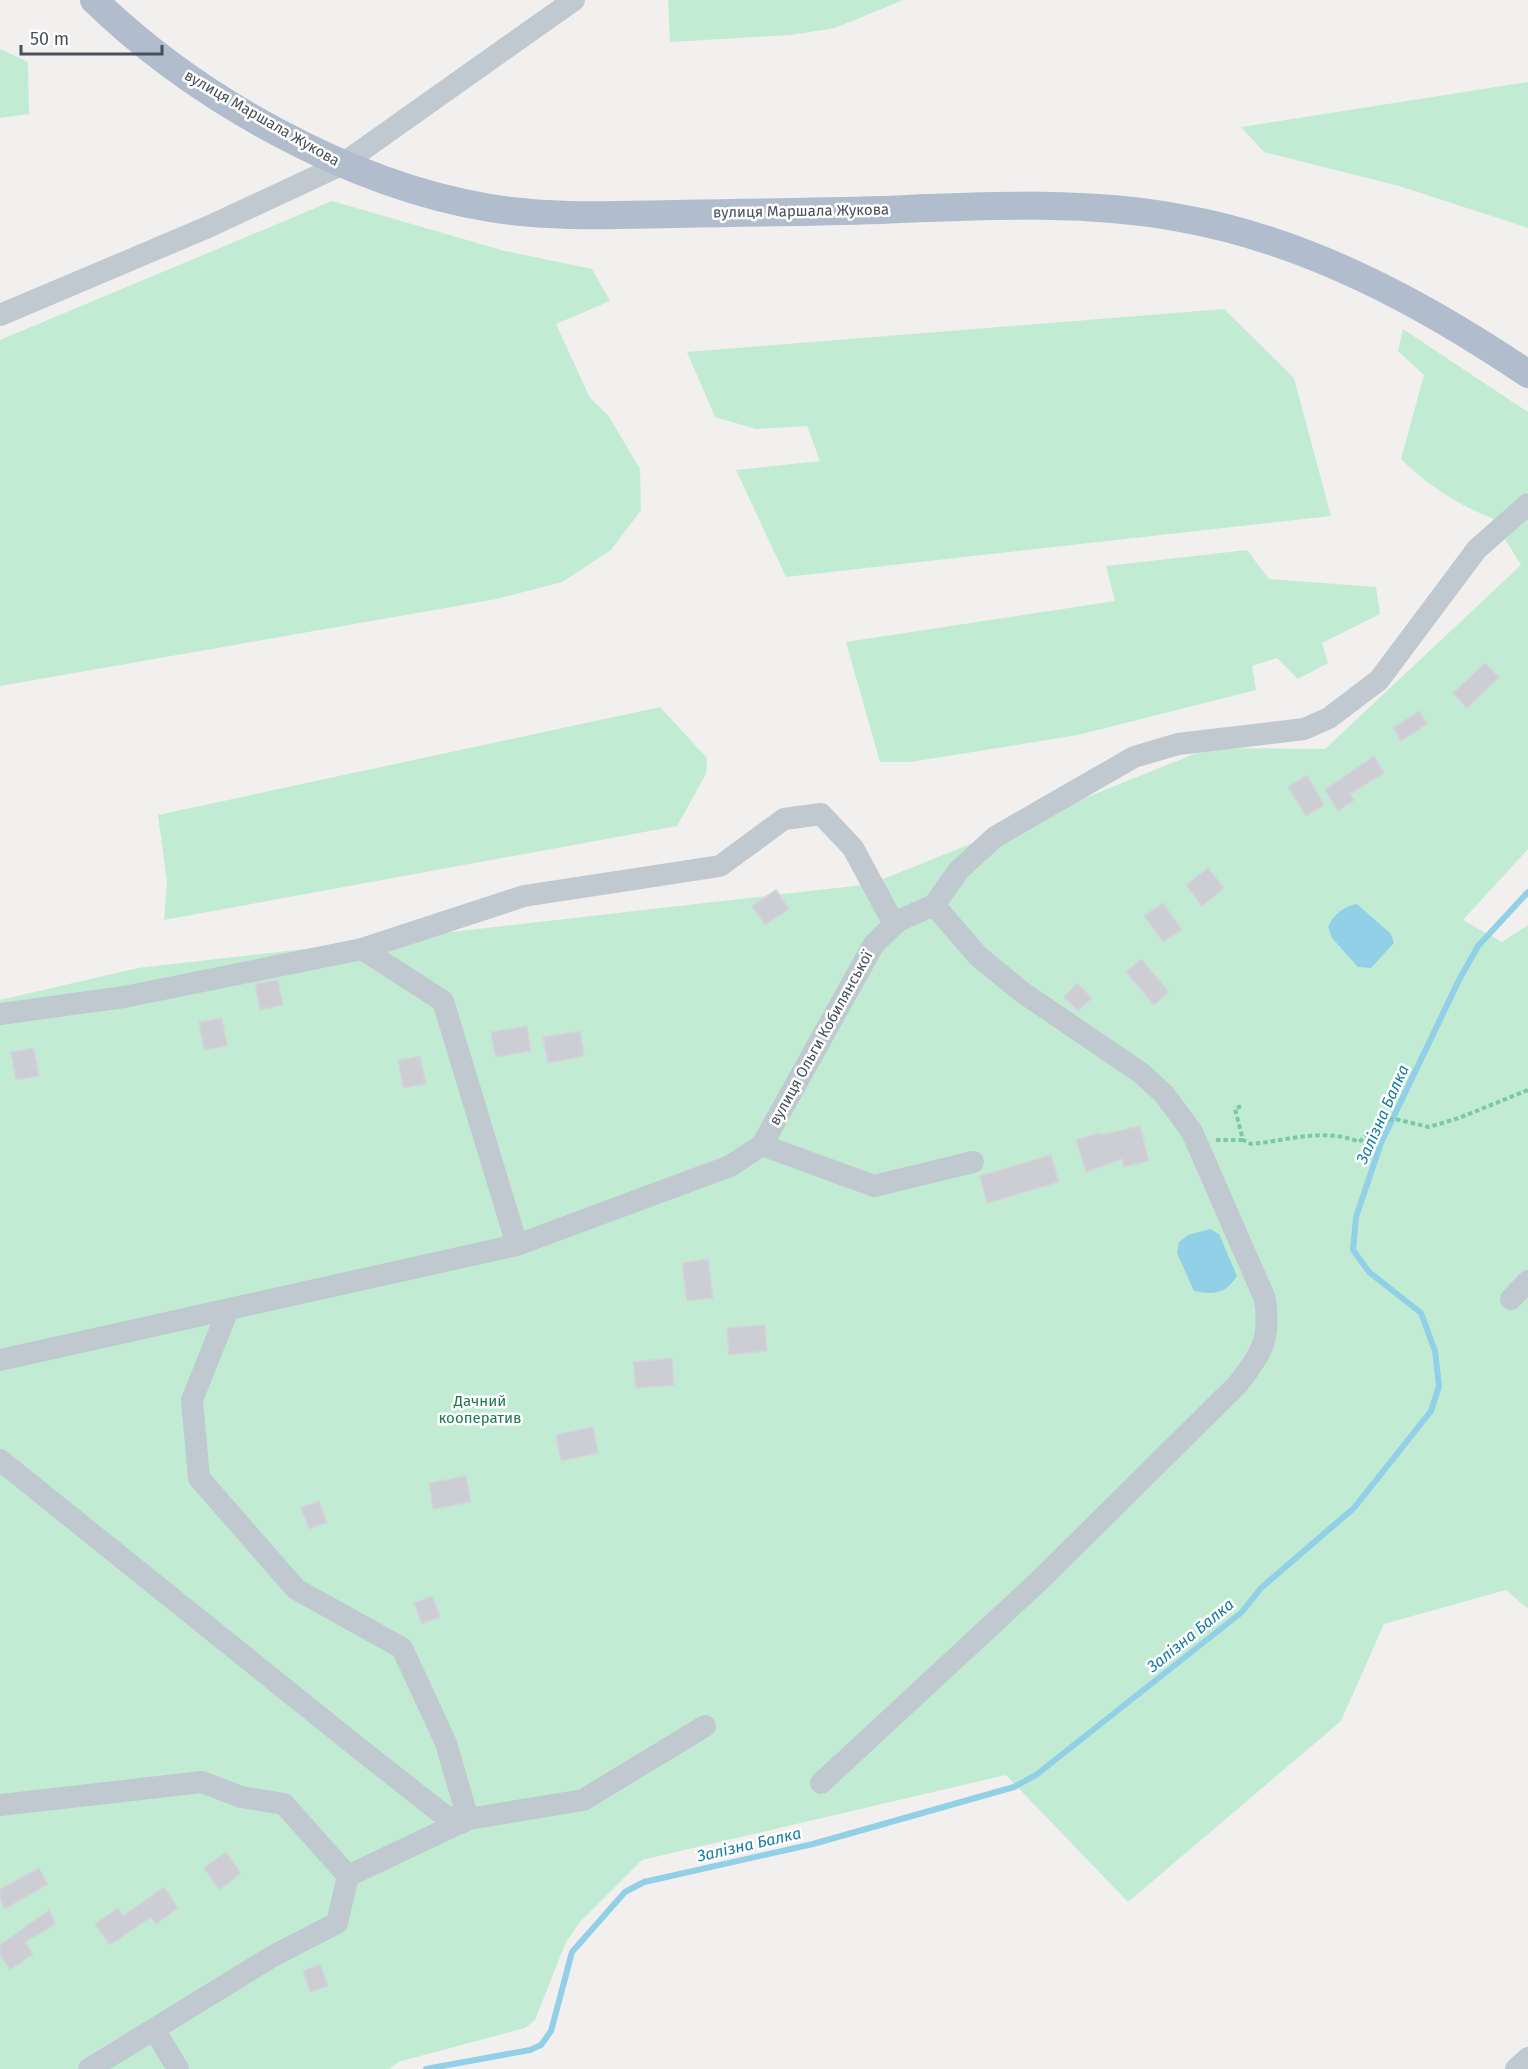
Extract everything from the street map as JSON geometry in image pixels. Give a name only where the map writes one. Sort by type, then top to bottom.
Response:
[{"type":"main road","name":"вулиця Маршала Жукова","points":[[94,0],[144,45],[190,78],[341,165],[446,198],[490,208],[603,216],[957,206],[1074,208],[1175,217],[1261,237],[1379,285],[1465,333],[1528,374]]},
{"type":"street","points":[[0,315],[208,227],[341,165],[574,0]]},
{"type":"street","name":"вулиця Ольги Кобилянської","points":[[0,1360],[517,1245],[729,1166],[762,1145],[874,944],[894,924],[934,905],[959,870],[995,837],[1134,757],[1178,744],[1304,729],[1329,718],[1379,680],[1478,549],[1528,504]]},
{"type":"street","points":[[0,1014],[124,997],[362,949],[524,896],[720,866],[783,819],[821,814],[853,848],[894,924]]},
{"type":"street","points":[[821,1784],[1040,1580],[1238,1384],[1256,1360],[1269,1324],[1265,1299],[1192,1132],[1164,1094],[1141,1073],[1022,992],[978,956],[934,905]]},
{"type":"street","points":[[362,949],[443,1001],[517,1245]]},
{"type":"street","points":[[762,1145],[874,1186],[973,1162]]},
{"type":"street","points":[[1511,1299],[1528,1281]]},
{"type":"street","points":[[228,1310],[192,1400],[199,1478],[297,1589],[402,1648],[446,1743],[465,1821]]},
{"type":"street","points":[[0,1460],[441,1813],[465,1821]]},
{"type":"street","points":[[348,1876],[465,1821],[583,1800],[705,1726]]},
{"type":"street","points":[[0,1805],[202,1782],[241,1797],[284,1804],[348,1876]]},
{"type":"street","points":[[89,2069],[273,1956],[337,1923],[348,1876]]},
{"type":"street","points":[[154,2029],[178,2069]]},
{"type":"street","points":[[1516,2069],[1528,2058]]},
{"type":"path","points":[[1241,1106],[1235,1109],[1243,1140],[1251,1144],[1316,1134],[1342,1134],[1359,1142],[1384,1120],[1395,1119],[1429,1127],[1459,1118],[1528,1090]]},
{"type":"green space","points":[[668,0],[903,0],[835,28],[791,35],[670,42]]},
{"type":"green space","points":[[0,49],[28,62],[29,114],[0,118]]},
{"type":"green space","points":[[1528,82],[1528,228],[1399,186],[1264,152],[1241,127]]},
{"type":"green space","points":[[332,201],[505,251],[592,269],[610,301],[556,324],[590,398],[608,415],[640,469],[641,510],[611,550],[562,582],[497,599],[0,686],[0,340]]},
{"type":"green space","points":[[1224,309],[1294,378],[1331,516],[786,577],[736,470],[820,461],[807,426],[756,429],[715,417],[687,352]]},
{"type":"green space","points":[[1403,329],[1528,412],[1528,492],[1496,520],[1445,494],[1401,459],[1424,375],[1398,351]]},
{"type":"green space","name":"Дачний кооператив","points":[[1528,518],[1528,849],[1463,920],[1502,942],[1528,925],[1528,1609],[1506,1590],[1384,1624],[1341,1721],[1128,1902],[1006,1775],[642,1860],[580,1922],[566,1942],[535,2020],[525,2028],[398,2062],[389,2069],[0,2069],[0,1000],[138,968],[871,884],[1209,748],[1325,749],[1521,565],[1505,539]]},
{"type":"green space","points":[[1247,550],[1269,579],[1376,587],[1380,614],[1322,643],[1328,663],[1298,679],[1277,658],[1252,666],[1256,690],[1078,735],[910,762],[880,762],[846,642],[1115,601],[1106,566]]},
{"type":"green space","points":[[660,707],[707,758],[706,774],[677,826],[164,920],[167,882],[158,815]]},
{"type":"water","points":[[1357,904],[1391,934],[1394,943],[1371,968],[1358,967],[1332,938],[1328,927],[1340,912]]},
{"type":"water","points":[[1210,1229],[1219,1234],[1237,1276],[1224,1290],[1214,1293],[1194,1291],[1177,1253],[1179,1242],[1188,1235]]},
{"type":"building","points":[[1485,663],[1499,677],[1467,708],[1453,693]]},
{"type":"building","points":[[1419,711],[1427,724],[1401,741],[1393,728]]},
{"type":"building","points":[[1374,756],[1384,773],[1350,794],[1354,800],[1338,811],[1325,790]]},
{"type":"building","points":[[1307,775],[1324,805],[1306,816],[1288,787]]},
{"type":"building","points":[[1208,868],[1224,888],[1202,906],[1186,885]]},
{"type":"building","points":[[776,890],[789,909],[765,925],[752,906]]},
{"type":"building","points":[[1163,903],[1182,930],[1163,942],[1144,916]]},
{"type":"building","points":[[1141,959],[1169,992],[1154,1005],[1126,972]]},
{"type":"building","points":[[278,980],[283,1005],[260,1010],[255,984]]},
{"type":"building","points":[[1077,983],[1092,998],[1078,1011],[1064,997]]},
{"type":"building","points":[[222,1018],[227,1046],[204,1050],[199,1022]]},
{"type":"building","points":[[527,1026],[531,1051],[495,1057],[491,1032]]},
{"type":"building","points":[[580,1031],[584,1056],[548,1063],[543,1037]]},
{"type":"building","points":[[34,1048],[39,1076],[16,1080],[11,1052]]},
{"type":"building","points":[[420,1056],[426,1084],[403,1088],[398,1060]]},
{"type":"building","points":[[1140,1126],[1149,1161],[1124,1167],[1122,1159],[1086,1172],[1076,1140],[1099,1133],[1100,1135]]},
{"type":"building","points":[[1051,1155],[1059,1182],[987,1203],[980,1176]]},
{"type":"building","points":[[708,1259],[713,1298],[687,1301],[682,1263]]},
{"type":"building","points":[[765,1325],[767,1351],[729,1355],[727,1328]]},
{"type":"building","points":[[672,1358],[674,1385],[636,1388],[633,1362]]},
{"type":"building","points":[[593,1427],[598,1453],[561,1461],[556,1435]]},
{"type":"building","points":[[466,1476],[471,1502],[433,1509],[429,1483]]},
{"type":"building","points":[[319,1501],[327,1522],[309,1529],[301,1508]]},
{"type":"building","points":[[432,1596],[440,1617],[422,1624],[414,1603]]},
{"type":"building","points":[[226,1852],[241,1873],[219,1890],[204,1868]]},
{"type":"building","points":[[39,1868],[48,1884],[5,1909],[0,1900],[0,1889]]},
{"type":"building","points":[[164,1887],[178,1908],[156,1924],[151,1917],[110,1945],[95,1924],[118,1908],[123,1916]]},
{"type":"building","points":[[49,1910],[56,1924],[25,1942],[33,1954],[10,1970],[0,1955],[0,1945]]},
{"type":"building","points":[[320,1964],[328,1986],[310,1992],[303,1971]]},
{"type":"waterway","name":"Залізна Балка","points":[[426,2069],[530,2050],[541,2045],[551,2031],[572,1952],[625,1892],[644,1882],[813,1844],[1014,1787],[1036,1775],[1242,1612],[1261,1588],[1354,1508],[1431,1411],[1439,1386],[1435,1351],[1421,1313],[1369,1272],[1353,1250],[1356,1217],[1381,1143],[1459,980],[1478,946],[1528,892]]}]
